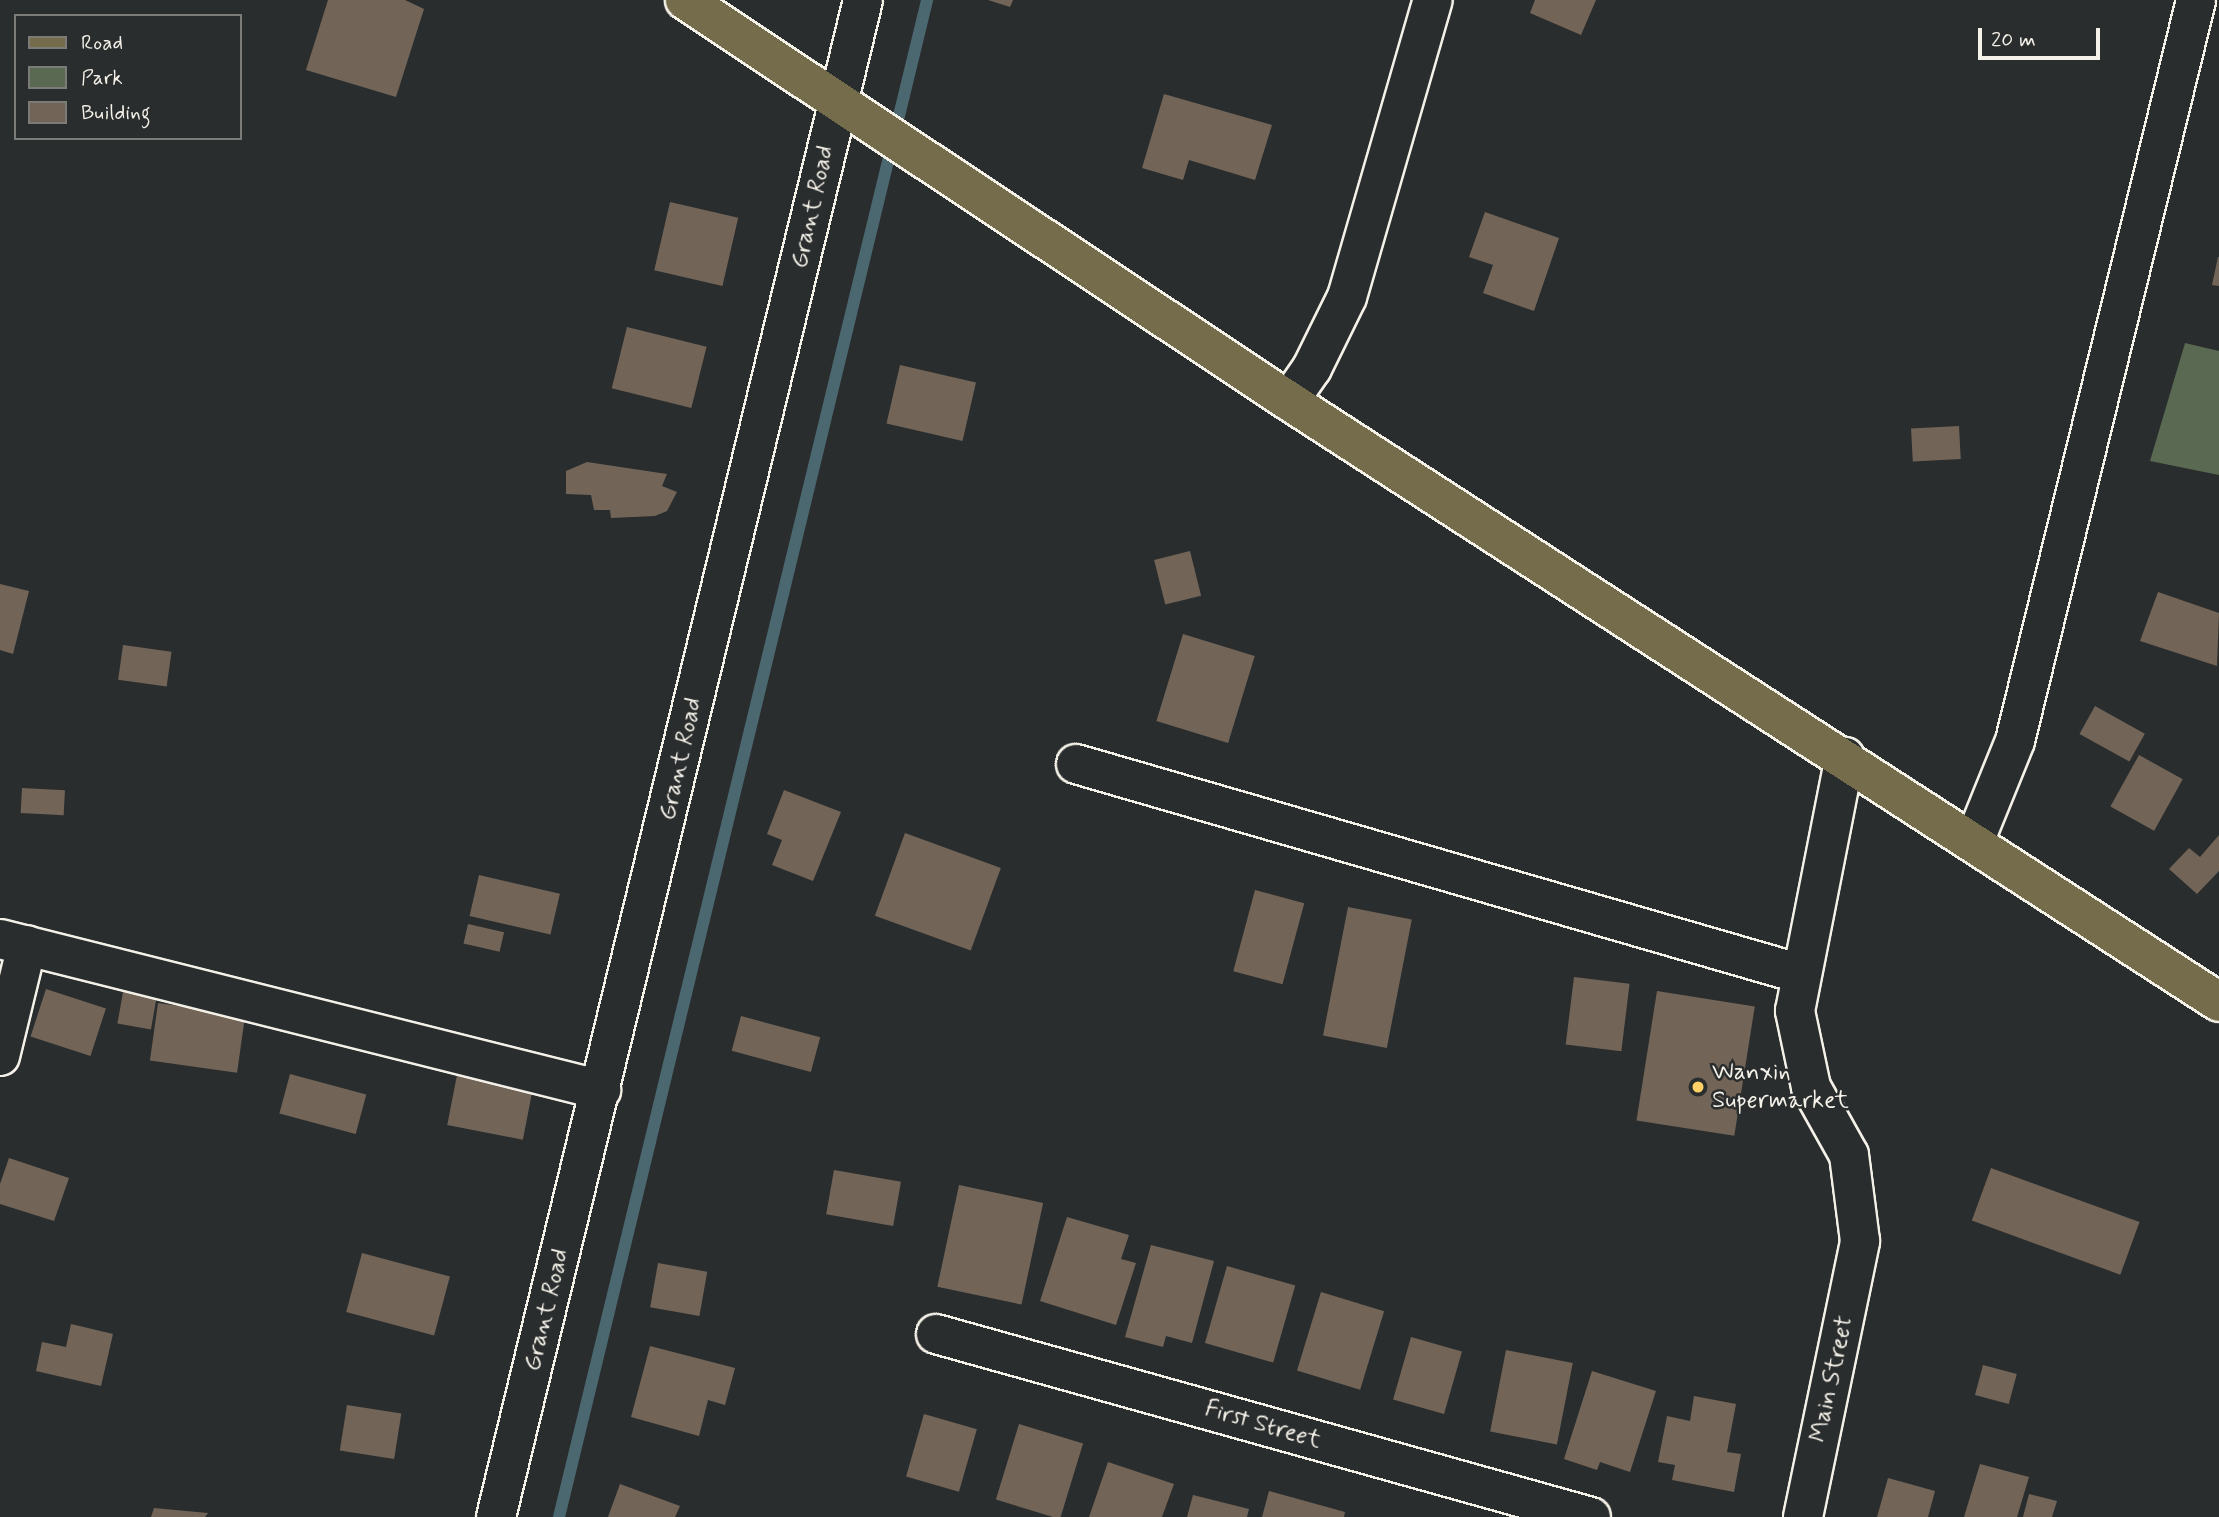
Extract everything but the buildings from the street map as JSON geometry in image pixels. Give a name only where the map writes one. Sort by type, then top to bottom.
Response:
[{"type":"main road","points":[[685,0],[1289,401],[1845,757],[1935,819],[2219,1002]]},
{"type":"street","name":"Grant Road","points":[[496,1517],[863,0]]},
{"type":"street","points":[[1289,401],[1312,368],[1347,297],[1433,0]]},
{"type":"street","points":[[1974,842],[2015,741],[2196,0]]},
{"type":"street","name":"Main Street","points":[[1803,1517],[1860,1241],[1849,1155],[1811,1087],[1795,1011],[1845,757]]},
{"type":"street","points":[[1076,764],[1801,974]]},
{"type":"street","points":[[0,1056],[13,942],[601,1090]]},
{"type":"street","name":"First Street","points":[[936,1334],[1591,1517]]},
{"type":"green space","points":[[2185,343],[2219,351],[2219,475],[2150,461]]},
{"type":"waterway","points":[[559,1517],[927,0]]},
{"type":"place","name":"Wanxin Supermarket","points":[[1698,1087]]}]
